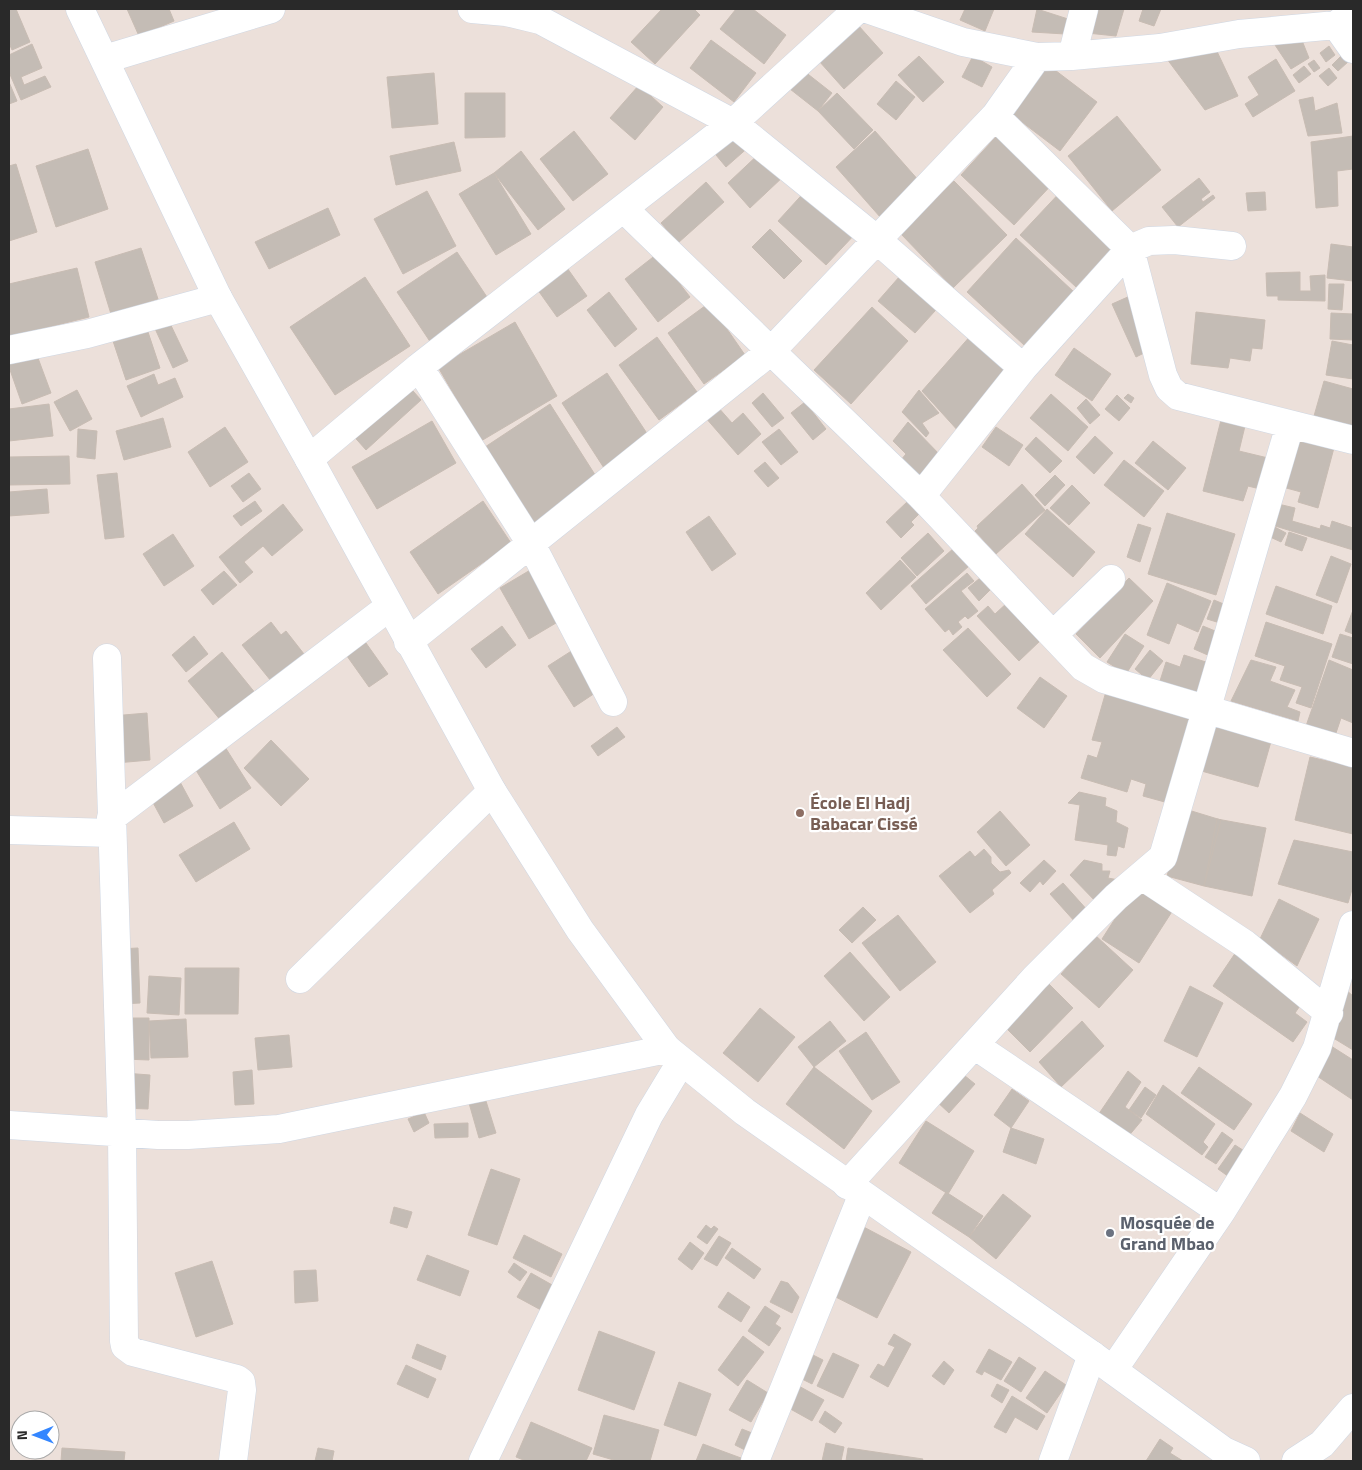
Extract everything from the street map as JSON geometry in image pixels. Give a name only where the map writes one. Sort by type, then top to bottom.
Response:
[{"type":"street","points":[[80,9],[218,298],[492,791],[580,930],[674,1056],[745,1112],[855,1190],[1103,1362],[1224,1451],[1246,1461]]},
{"type":"street","points":[[105,59],[271,9]]},
{"type":"street","points":[[472,9],[528,12],[733,123],[876,239],[1023,368]]},
{"type":"street","points":[[309,459],[419,367],[733,123],[858,9]]},
{"type":"street","points":[[867,9],[963,42],[1037,57],[1072,56],[1160,48],[1345,18],[1353,49]]},
{"type":"street","points":[[1072,56],[1084,9]]},
{"type":"street","points":[[408,642],[530,542],[771,351],[995,116],[1037,57]]},
{"type":"street","points":[[995,116],[1130,249],[1162,375],[1169,388],[1178,396],[1353,440]]},
{"type":"street","points":[[624,209],[922,496],[1082,667],[1094,675],[1353,753]]},
{"type":"street","points":[[922,496],[1023,368],[1130,249],[1149,241],[1174,240],[1232,246]]},
{"type":"street","points":[[9,350],[87,334],[218,298]]},
{"type":"street","points":[[419,367],[530,542],[614,702]]},
{"type":"street","points":[[755,1461],[855,1190],[974,1045],[1035,978],[1116,897],[1163,857],[1290,425]]},
{"type":"street","points":[[1053,635],[1111,579]]},
{"type":"street","points":[[9,830],[111,825],[389,607]]},
{"type":"street","points":[[107,658],[122,1132],[125,1346],[133,1352],[237,1379],[241,1382],[242,1390],[233,1461]]},
{"type":"street","points":[[300,979],[492,791]]},
{"type":"street","points":[[1142,876],[1245,944],[1329,1013]]},
{"type":"street","points":[[1054,1461],[1103,1362],[1221,1212],[1293,1096],[1317,1048],[1329,1013],[1353,925]]},
{"type":"street","points":[[974,1045],[1221,1212]]},
{"type":"street","points":[[9,1125],[188,1136],[302,1126],[674,1056]]},
{"type":"street","points":[[483,1461],[649,1115],[674,1056]]},
{"type":"street","points":[[1296,1461],[1322,1444],[1353,1408]]},
{"type":"building","points":[[9,9],[16,9],[30,42],[12,50],[9,43]]},
{"type":"building","points":[[127,9],[169,9],[174,21],[139,36]]},
{"type":"building","points":[[662,9],[694,9],[700,15],[655,64],[631,42]]},
{"type":"building","points":[[736,9],[753,9],[786,35],[764,64],[720,29]]},
{"type":"building","points":[[965,9],[994,9],[985,31],[960,20]]},
{"type":"building","points":[[1037,9],[1068,19],[1065,34],[1032,32]]},
{"type":"building","points":[[1093,9],[1124,9],[1116,36],[1087,33]]},
{"type":"building","points":[[1143,9],[1161,9],[1154,26],[1139,21]]},
{"type":"building","points":[[858,25],[883,53],[844,89],[819,61]]},
{"type":"building","points":[[1301,38],[1309,58],[1291,69],[1275,45]]},
{"type":"building","points":[[711,40],[756,73],[734,102],[690,68]]},
{"type":"building","points":[[32,44],[42,68],[21,77],[24,85],[45,76],[51,87],[21,100],[9,72],[9,55]]},
{"type":"building","points":[[1214,45],[1238,96],[1205,110],[1167,59]]},
{"type":"building","points":[[1329,46],[1335,55],[1326,62],[1320,53]]},
{"type":"building","points":[[1343,54],[1349,61],[1338,71],[1332,65]]},
{"type":"building","points":[[919,56],[944,82],[923,102],[898,75]]},
{"type":"building","points":[[973,56],[992,67],[982,87],[962,77]]},
{"type":"building","points":[[1276,59],[1295,91],[1253,117],[1245,104],[1259,95],[1248,77]]},
{"type":"building","points":[[1314,60],[1320,68],[1314,72],[1308,64]]},
{"type":"building","points":[[1047,64],[1097,102],[1060,151],[1010,113]]},
{"type":"building","points":[[1304,66],[1311,74],[1299,83],[1293,75]]},
{"type":"building","points":[[1329,68],[1337,78],[1328,86],[1319,76]]},
{"type":"building","points":[[804,71],[832,93],[818,111],[790,89]]},
{"type":"building","points":[[434,73],[438,124],[392,128],[387,77]]},
{"type":"building","points":[[896,81],[915,97],[896,120],[877,104]]},
{"type":"building","points":[[9,82],[17,101],[9,104]]},
{"type":"building","points":[[639,85],[663,107],[635,140],[610,118]]},
{"type":"building","points":[[465,93],[505,93],[505,137],[465,138]]},
{"type":"building","points":[[837,93],[873,130],[854,149],[818,111]]},
{"type":"building","points":[[1313,97],[1315,111],[1337,103],[1342,133],[1308,136],[1299,100]]},
{"type":"building","points":[[1117,116],[1161,170],[1112,211],[1068,156]]},
{"type":"building","points":[[736,128],[751,145],[726,167],[711,149]]},
{"type":"building","points":[[1003,129],[1056,180],[1014,225],[961,175]]},
{"type":"building","points":[[574,131],[608,174],[573,201],[540,159]]},
{"type":"building","points":[[875,131],[920,182],[881,218],[836,167]]},
{"type":"building","points":[[1353,136],[1353,169],[1337,171],[1338,206],[1316,208],[1311,142]]},
{"type":"building","points":[[454,142],[461,171],[396,185],[390,156]]},
{"type":"building","points":[[88,149],[108,209],[56,227],[36,166]]},
{"type":"building","points":[[521,151],[565,209],[538,230],[494,173]]},
{"type":"building","points":[[762,151],[785,175],[750,208],[728,183]]},
{"type":"building","points":[[16,164],[37,232],[9,241],[9,166]]},
{"type":"building","points":[[494,173],[531,234],[496,255],[459,194]]},
{"type":"building","points":[[1199,178],[1210,192],[1201,199],[1203,202],[1213,195],[1215,198],[1178,227],[1162,207]]},
{"type":"building","points":[[954,181],[1007,235],[953,288],[901,234]]},
{"type":"building","points":[[706,182],[724,202],[678,243],[661,223]]},
{"type":"building","points":[[809,187],[857,232],[826,265],[778,221]]},
{"type":"building","points":[[1065,187],[1120,239],[1076,287],[1020,235]]},
{"type":"building","points":[[427,191],[456,246],[403,274],[374,219]]},
{"type":"building","points":[[1265,192],[1266,210],[1248,211],[1246,193]]},
{"type":"building","points":[[328,208],[340,235],[269,269],[255,242]]},
{"type":"building","points":[[770,229],[802,261],[784,279],[752,247]]},
{"type":"building","points":[[1016,238],[1074,292],[1024,345],[967,292]]},
{"type":"building","points":[[1331,244],[1353,247],[1353,281],[1327,278]]},
{"type":"building","points":[[141,248],[158,299],[111,314],[95,262]]},
{"type":"building","points":[[457,252],[493,306],[433,346],[397,292]]},
{"type":"building","points":[[657,254],[690,297],[658,322],[625,279]]},
{"type":"building","points":[[565,265],[587,296],[557,317],[535,286]]},
{"type":"building","points":[[77,268],[89,317],[9,337],[9,284]]},
{"type":"building","points":[[907,268],[944,301],[915,333],[878,301]]},
{"type":"building","points":[[1300,272],[1300,291],[1311,291],[1310,276],[1325,275],[1325,301],[1278,300],[1278,296],[1267,296],[1266,273]]},
{"type":"building","points":[[365,277],[410,346],[335,395],[290,327]]},
{"type":"building","points":[[1329,284],[1344,284],[1342,310],[1328,309]]},
{"type":"building","points":[[609,292],[637,329],[615,347],[587,310]]},
{"type":"building","points":[[1130,296],[1154,348],[1136,357],[1112,304]]},
{"type":"building","points":[[709,303],[745,355],[704,384],[668,333]]},
{"type":"building","points":[[872,307],[908,341],[851,404],[814,370]]},
{"type":"building","points":[[1196,312],[1265,320],[1262,349],[1252,348],[1250,361],[1230,358],[1228,368],[1191,364]]},
{"type":"building","points":[[1331,313],[1353,314],[1353,340],[1330,339]]},
{"type":"building","points":[[166,315],[188,361],[173,368],[152,322]]},
{"type":"building","points":[[144,320],[160,368],[126,380],[110,332]]},
{"type":"building","points":[[515,322],[557,396],[481,441],[438,367]]},
{"type":"building","points":[[972,334],[1010,375],[960,433],[922,391]]},
{"type":"building","points":[[657,337],[697,392],[659,420],[619,365]]},
{"type":"building","points":[[1332,341],[1353,345],[1353,379],[1326,375]]},
{"type":"building","points":[[1074,348],[1111,374],[1092,401],[1055,375]]},
{"type":"building","points":[[35,350],[51,393],[22,404],[9,367],[9,359]]},
{"type":"building","points":[[607,373],[650,438],[604,468],[562,403]]},
{"type":"building","points":[[154,374],[158,385],[175,378],[183,397],[141,417],[127,386]]},
{"type":"building","points":[[1324,381],[1353,389],[1353,426],[1314,416]]},
{"type":"building","points":[[405,382],[421,400],[366,450],[350,432]]},
{"type":"building","points":[[77,390],[92,419],[70,431],[54,402]]},
{"type":"building","points":[[919,390],[939,413],[922,423],[929,433],[926,437],[902,412]]},
{"type":"building","points":[[763,393],[784,418],[772,427],[752,403]]},
{"type":"building","points":[[1051,394],[1088,427],[1068,451],[1030,418]]},
{"type":"building","points":[[1128,394],[1134,398],[1131,403],[1124,398]]},
{"type":"building","points":[[1117,395],[1130,408],[1119,421],[1105,409]]},
{"type":"building","points":[[1086,399],[1100,415],[1090,424],[1077,408]]},
{"type":"building","points":[[805,402],[826,429],[813,440],[791,413]]},
{"type":"building","points":[[49,404],[53,436],[9,441],[9,409]]},
{"type":"building","points":[[550,404],[599,481],[531,525],[482,449]]},
{"type":"building","points":[[717,406],[732,423],[743,413],[761,434],[738,455],[705,417]]},
{"type":"building","points":[[163,418],[171,447],[124,460],[116,431]]},
{"type":"building","points":[[1221,420],[1245,426],[1239,451],[1268,458],[1260,489],[1248,486],[1243,501],[1203,491]]},
{"type":"building","points":[[432,421],[456,463],[377,509],[352,467]]},
{"type":"building","points":[[908,422],[942,457],[922,481],[900,461],[906,454],[893,441]]},
{"type":"building","points":[[225,427],[248,462],[210,487],[188,452]]},
{"type":"building","points":[[996,427],[1023,445],[1009,466],[982,447]]},
{"type":"building","points":[[78,429],[97,431],[95,459],[77,457]]},
{"type":"building","points":[[779,429],[798,452],[781,465],[762,442]]},
{"type":"building","points":[[1294,432],[1335,444],[1318,508],[1298,502],[1301,492],[1279,486]]},
{"type":"building","points":[[1095,436],[1113,453],[1094,474],[1076,457]]},
{"type":"building","points":[[1036,437],[1062,461],[1050,473],[1025,449]]},
{"type":"building","points":[[1153,441],[1186,468],[1168,490],[1135,463]]},
{"type":"building","points":[[69,456],[70,484],[9,485],[9,457]]},
{"type":"building","points":[[1124,460],[1164,491],[1144,517],[1104,485]]},
{"type":"building","points":[[765,462],[779,478],[768,487],[754,471]]},
{"type":"building","points":[[117,473],[124,537],[105,539],[97,475]]},
{"type":"building","points":[[249,473],[261,489],[243,502],[231,486]]},
{"type":"building","points":[[1055,475],[1065,485],[1045,506],[1035,495]]},
{"type":"building","points":[[1022,484],[1045,510],[996,554],[975,531],[978,528],[977,526]]},
{"type":"building","points":[[1072,485],[1090,503],[1069,525],[1050,508]]},
{"type":"building","points":[[47,489],[49,513],[9,516],[9,492]]},
{"type":"building","points":[[255,501],[262,511],[241,526],[233,516]]},
{"type":"building","points":[[483,501],[511,543],[438,594],[410,552]]},
{"type":"building","points":[[908,501],[920,513],[911,522],[914,525],[901,538],[886,522]]},
{"type":"building","points":[[283,504],[303,530],[272,556],[263,546],[244,562],[253,572],[240,583],[219,557]]},
{"type":"building","points":[[1278,504],[1295,508],[1292,521],[1320,529],[1321,525],[1330,528],[1332,521],[1353,528],[1353,550],[1272,525]]},
{"type":"building","points":[[1047,509],[1095,552],[1073,577],[1025,534]]},
{"type":"building","points":[[1167,513],[1235,534],[1216,595],[1148,574]]},
{"type":"building","points":[[709,516],[736,554],[712,571],[686,532]]},
{"type":"building","points":[[1138,524],[1151,528],[1140,562],[1127,557]]},
{"type":"building","points":[[1273,526],[1286,533],[1281,542],[1268,536]]},
{"type":"building","points":[[1289,532],[1307,538],[1302,551],[1285,545]]},
{"type":"building","points":[[928,533],[944,551],[917,576],[901,558]]},
{"type":"building","points":[[173,534],[194,566],[164,586],[143,554]]},
{"type":"building","points":[[954,548],[969,566],[926,604],[911,586]]},
{"type":"building","points":[[1331,556],[1351,564],[1337,603],[1316,595]]},
{"type":"building","points":[[900,560],[916,577],[881,610],[866,593]]},
{"type":"building","points":[[532,569],[561,620],[529,639],[500,588]]},
{"type":"building","points":[[224,571],[237,585],[213,605],[201,590]]},
{"type":"building","points":[[967,573],[974,581],[961,591],[978,611],[968,619],[965,616],[958,622],[962,627],[953,635],[949,629],[945,632],[925,609]]},
{"type":"building","points":[[980,578],[990,590],[979,601],[968,588]]},
{"type":"building","points":[[1129,578],[1153,601],[1100,658],[1076,634]]},
{"type":"building","points":[[1167,583],[1211,601],[1198,632],[1177,623],[1169,644],[1147,635]]},
{"type":"building","points":[[1276,586],[1332,606],[1323,634],[1266,614]]},
{"type":"building","points":[[1214,600],[1226,605],[1220,623],[1207,619]]},
{"type":"building","points":[[1008,602],[1042,639],[1019,661],[977,616],[988,606],[995,614]]},
{"type":"building","points":[[1353,610],[1353,634],[1345,631]]},
{"type":"building","points":[[271,622],[281,635],[286,631],[304,654],[271,681],[242,645]]},
{"type":"building","points":[[1266,622],[1332,644],[1311,708],[1296,703],[1302,687],[1280,680],[1285,666],[1255,656]]},
{"type":"building","points":[[502,626],[516,645],[486,668],[471,649]]},
{"type":"building","points":[[1203,626],[1220,633],[1210,656],[1194,649]]},
{"type":"building","points":[[968,628],[1011,674],[987,697],[943,650]]},
{"type":"building","points":[[1125,634],[1144,646],[1126,674],[1107,662]]},
{"type":"building","points":[[1340,634],[1353,638],[1353,664],[1332,657]]},
{"type":"building","points":[[194,636],[208,654],[186,672],[172,655]]},
{"type":"building","points":[[361,636],[388,674],[369,687],[342,649]]},
{"type":"building","points":[[573,650],[598,691],[574,707],[548,666]]},
{"type":"building","points":[[1150,650],[1163,661],[1148,680],[1135,669]]},
{"type":"building","points":[[222,652],[256,694],[222,722],[188,681]]},
{"type":"building","points":[[1184,655],[1209,663],[1199,694],[1160,681],[1166,662],[1180,667]]},
{"type":"building","points":[[1251,660],[1276,667],[1270,681],[1295,690],[1287,707],[1300,712],[1298,721],[1231,701]]},
{"type":"building","points":[[1329,660],[1353,670],[1353,723],[1341,718],[1335,736],[1306,726]]},
{"type":"building","points":[[1040,677],[1067,696],[1044,728],[1017,708]]},
{"type":"building","points":[[1107,688],[1198,714],[1172,804],[1143,796],[1146,784],[1131,779],[1127,792],[1081,778],[1088,755],[1097,758],[1102,742],[1092,740]]},
{"type":"building","points":[[147,713],[150,760],[116,763],[112,716]]},
{"type":"building","points":[[1212,721],[1272,738],[1258,787],[1198,770]]},
{"type":"building","points":[[617,727],[625,737],[598,756],[591,746]]},
{"type":"building","points":[[271,740],[309,779],[281,806],[244,768]]},
{"type":"building","points":[[225,747],[251,788],[220,809],[194,767]]},
{"type":"building","points":[[1310,757],[1353,767],[1353,834],[1295,820]]},
{"type":"building","points":[[179,780],[193,806],[164,823],[150,797]]},
{"type":"building","points":[[1079,792],[1106,798],[1105,806],[1117,811],[1116,822],[1128,828],[1124,848],[1118,846],[1116,856],[1107,855],[1108,845],[1075,840],[1080,805],[1068,803]]},
{"type":"building","points":[[1185,809],[1221,820],[1204,886],[1167,876]]},
{"type":"building","points":[[1000,811],[1030,845],[1006,866],[977,832]]},
{"type":"building","points":[[1217,819],[1266,828],[1252,896],[1204,886]]},
{"type":"building","points":[[234,822],[250,849],[196,882],[179,855]]},
{"type":"building","points":[[1294,840],[1353,852],[1353,886],[1348,903],[1278,884]]},
{"type":"building","points":[[984,849],[991,857],[991,863],[1000,872],[1009,870],[1011,873],[992,890],[994,894],[970,913],[939,876],[970,851],[975,857]]},
{"type":"building","points":[[1044,860],[1056,871],[1043,885],[1040,881],[1030,892],[1020,883]]},
{"type":"building","points":[[1084,860],[1102,864],[1102,871],[1110,871],[1108,878],[1124,881],[1099,905],[1070,875]]},
{"type":"building","points":[[1063,883],[1089,912],[1076,923],[1050,894]]},
{"type":"building","points":[[1136,886],[1173,910],[1139,963],[1102,939]]},
{"type":"building","points":[[1279,899],[1319,919],[1297,966],[1260,939]]},
{"type":"building","points":[[863,907],[876,920],[852,943],[839,930]]},
{"type":"building","points":[[898,915],[936,962],[900,991],[862,943]]},
{"type":"building","points":[[1095,935],[1133,970],[1099,1008],[1061,974]]},
{"type":"building","points":[[138,948],[140,1003],[121,1004],[119,949]]},
{"type":"building","points":[[1238,949],[1306,997],[1295,1013],[1307,1022],[1293,1042],[1213,986]]},
{"type":"building","points":[[850,952],[890,997],[864,1021],[824,976]]},
{"type":"building","points":[[185,968],[239,968],[238,1014],[185,1014]]},
{"type":"building","points":[[149,976],[181,978],[179,1015],[147,1013]]},
{"type":"building","points":[[1048,983],[1073,1008],[1030,1052],[1005,1027]]},
{"type":"building","points":[[1190,986],[1223,1003],[1197,1057],[1164,1041]]},
{"type":"building","points":[[1346,990],[1353,996],[1353,1050],[1330,1036]]},
{"type":"building","points":[[760,1008],[795,1037],[758,1082],[723,1053]]},
{"type":"building","points":[[124,1018],[149,1018],[149,1060],[123,1059]]},
{"type":"building","points":[[186,1019],[188,1057],[151,1058],[149,1021]]},
{"type":"building","points":[[830,1021],[846,1041],[814,1067],[798,1047]]},
{"type":"building","points":[[1082,1021],[1104,1046],[1061,1087],[1039,1062]]},
{"type":"building","points":[[866,1032],[900,1082],[872,1100],[839,1051]]},
{"type":"building","points":[[289,1035],[292,1067],[258,1070],[255,1038]]},
{"type":"building","points":[[1331,1046],[1353,1060],[1353,1100],[1314,1074]]},
{"type":"building","points":[[814,1067],[872,1111],[844,1149],[786,1104]]},
{"type":"building","points":[[1199,1067],[1252,1104],[1234,1130],[1181,1093]]},
{"type":"building","points":[[252,1070],[254,1104],[235,1105],[233,1072]]},
{"type":"building","points":[[959,1071],[975,1084],[949,1113],[934,1099]]},
{"type":"building","points":[[1128,1071],[1141,1082],[1125,1107],[1142,1120],[1127,1138],[1096,1118]]},
{"type":"building","points":[[124,1073],[150,1075],[148,1109],[122,1108]]},
{"type":"building","points":[[1163,1085],[1215,1124],[1203,1142],[1208,1147],[1202,1155],[1146,1114]]},
{"type":"building","points":[[1145,1087],[1156,1095],[1141,1118],[1129,1110]]},
{"type":"building","points":[[1012,1089],[1029,1101],[1011,1128],[994,1115]]},
{"type":"building","points":[[485,1098],[496,1133],[479,1138],[469,1103]]},
{"type":"building","points":[[424,1112],[429,1123],[414,1132],[408,1119]]},
{"type":"building","points":[[1300,1113],[1333,1134],[1324,1152],[1291,1131]]},
{"type":"building","points":[[926,1121],[974,1151],[948,1194],[899,1163]]},
{"type":"building","points":[[468,1123],[468,1137],[435,1138],[434,1124]]},
{"type":"building","points":[[1011,1128],[1044,1139],[1036,1164],[1003,1152]]},
{"type":"building","points":[[1222,1132],[1233,1140],[1216,1164],[1205,1157]]},
{"type":"building","points":[[1235,1145],[1249,1154],[1232,1179],[1218,1169]]},
{"type":"building","points":[[491,1169],[520,1179],[497,1245],[468,1235]]},
{"type":"building","points":[[946,1192],[983,1216],[969,1237],[932,1213]]},
{"type":"building","points":[[1003,1194],[1031,1216],[996,1259],[969,1237]]},
{"type":"building","points":[[394,1207],[412,1212],[407,1228],[390,1223]]},
{"type":"building","points":[[858,1224],[911,1252],[877,1318],[824,1291]]},
{"type":"building","points":[[706,1225],[711,1229],[714,1226],[718,1229],[707,1244],[697,1237]]},
{"type":"building","points":[[524,1235],[562,1254],[551,1277],[513,1258]]},
{"type":"building","points":[[719,1236],[731,1243],[717,1266],[704,1259]]},
{"type":"building","points":[[690,1242],[704,1253],[692,1270],[678,1259]]},
{"type":"building","points":[[732,1248],[761,1269],[754,1279],[725,1258]]},
{"type":"building","points":[[427,1255],[469,1271],[460,1296],[417,1280]]},
{"type":"building","points":[[212,1261],[233,1324],[196,1337],[175,1273]]},
{"type":"building","points":[[514,1263],[527,1272],[520,1281],[508,1272]]},
{"type":"building","points":[[316,1270],[318,1301],[295,1303],[294,1271]]},
{"type":"building","points":[[531,1273],[554,1286],[541,1310],[517,1297]]},
{"type":"building","points":[[781,1281],[788,1283],[799,1297],[792,1313],[770,1302]]},
{"type":"building","points":[[728,1292],[750,1307],[741,1322],[718,1307]]},
{"type":"building","points":[[765,1306],[780,1316],[775,1324],[781,1328],[769,1346],[748,1331]]},
{"type":"building","points":[[599,1331],[655,1352],[634,1410],[578,1390]]},
{"type":"building","points":[[894,1334],[911,1344],[888,1387],[870,1377],[878,1364],[884,1367],[895,1347],[888,1344]]},
{"type":"building","points":[[743,1336],[764,1352],[738,1386],[718,1370]]},
{"type":"building","points":[[417,1344],[446,1356],[441,1370],[412,1358]]},
{"type":"building","points":[[989,1349],[1012,1362],[1001,1380],[984,1371],[982,1375],[976,1372]]},
{"type":"building","points":[[809,1353],[823,1360],[812,1384],[798,1377]]},
{"type":"building","points":[[833,1353],[859,1365],[843,1398],[817,1386]]},
{"type":"building","points":[[1019,1357],[1036,1368],[1021,1392],[1004,1381]]},
{"type":"building","points":[[944,1361],[954,1370],[944,1385],[932,1376]]},
{"type":"building","points":[[406,1365],[436,1379],[428,1398],[397,1384]]},
{"type":"building","points":[[1045,1371],[1066,1385],[1047,1413],[1026,1398]]},
{"type":"building","points":[[747,1380],[768,1393],[751,1422],[729,1410]]},
{"type":"building","points":[[679,1382],[711,1394],[696,1436],[664,1425]]},
{"type":"building","points":[[997,1384],[1009,1390],[1002,1403],[991,1396]]},
{"type":"building","points":[[797,1385],[824,1400],[812,1421],[785,1406]]},
{"type":"building","points":[[1012,1396],[1045,1416],[1037,1430],[1015,1417],[1006,1433],[994,1427]]},
{"type":"building","points":[[825,1411],[842,1423],[835,1433],[819,1422]]},
{"type":"building","points":[[604,1415],[659,1430],[650,1461],[617,1461],[593,1454]]},
{"type":"building","points":[[531,1422],[592,1448],[586,1461],[526,1461],[516,1457]]},
{"type":"building","points":[[742,1429],[752,1433],[745,1450],[735,1445]]},
{"type":"building","points":[[1160,1439],[1173,1448],[1170,1453],[1183,1461],[1146,1461]]},
{"type":"building","points":[[826,1443],[844,1447],[841,1461],[822,1461]]},
{"type":"building","points":[[703,1444],[741,1458],[740,1461],[696,1461]]},
{"type":"building","points":[[62,1448],[125,1452],[124,1461],[61,1461]]},
{"type":"building","points":[[318,1448],[334,1451],[332,1461],[315,1461]]},
{"type":"building","points":[[848,1448],[923,1459],[922,1461],[846,1461]]},
{"type":"place","name":"École El Hadj Babacar Cissé","points":[[800,813]]},
{"type":"place","name":"Mosquée de Grand Mbao","points":[[1110,1233]]}]
